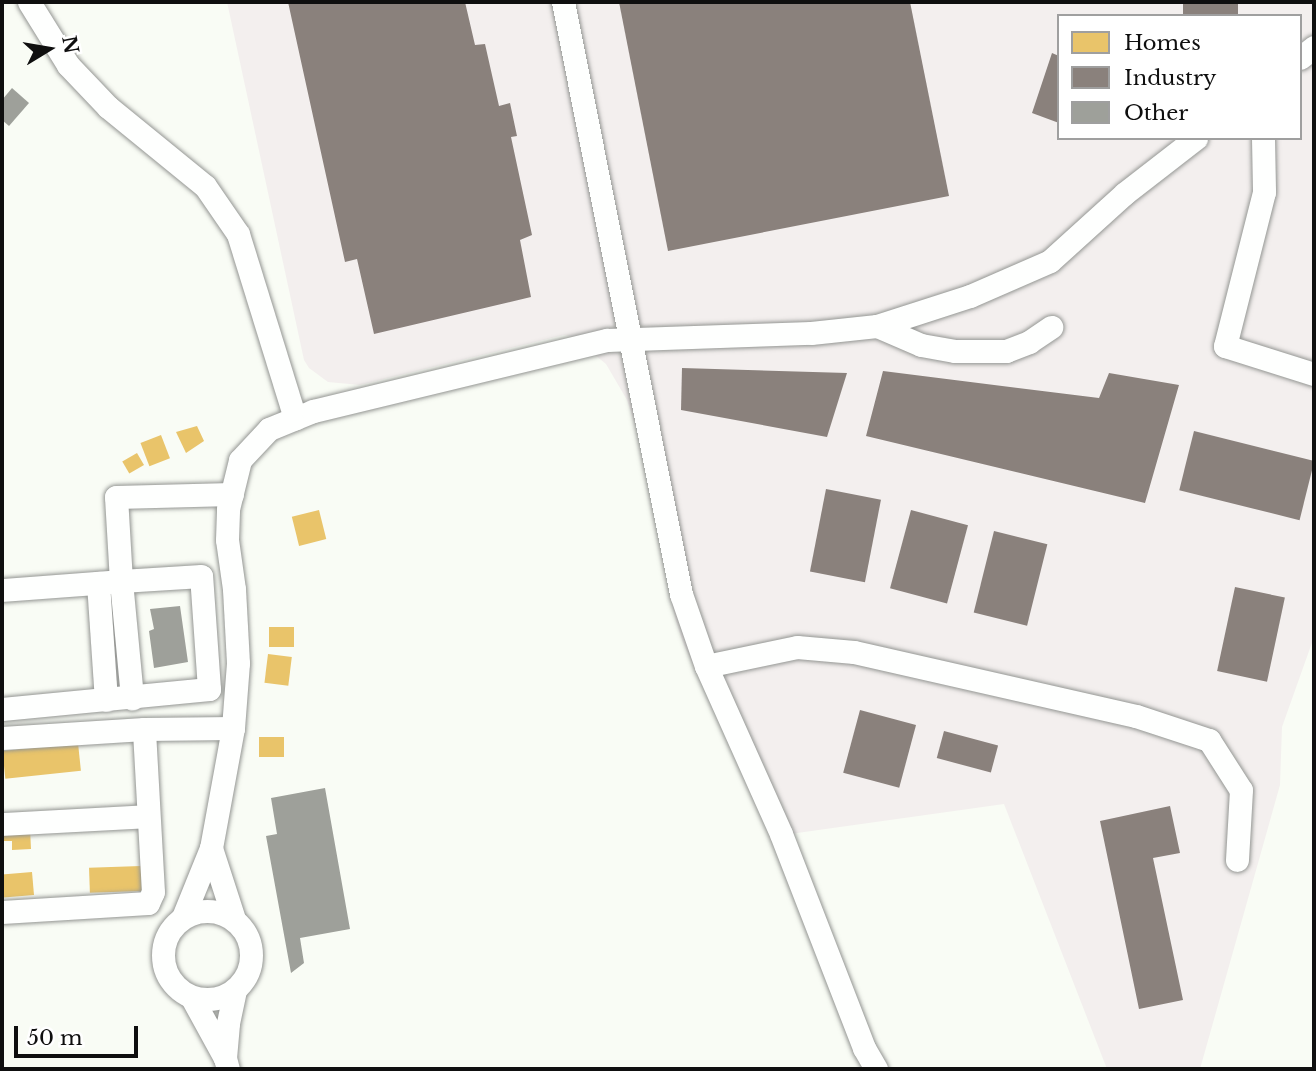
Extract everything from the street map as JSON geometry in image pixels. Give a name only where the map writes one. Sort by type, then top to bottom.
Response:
[{"type":"street","points":[[29,2],[68,65],[108,107],[205,186],[238,234],[295,418]]},
{"type":"street","points":[[563,2],[681,594],[706,666],[781,834],[864,1048],[876,1069]]},
{"type":"street","points":[[183,917],[211,848],[233,728],[238,663],[234,589],[227,540],[232,494],[240,460],[269,429],[295,418],[500,364],[629,337],[811,332],[877,326],[970,296],[1050,261],[1125,193],[1193,140]]},
{"type":"street","points":[[1263,140],[1264,192],[1225,346],[1314,374]]},
{"type":"street","points":[[877,326],[921,345],[955,351],[1006,351],[1029,342],[1051,327]]},
{"type":"street","points":[[132,698],[116,497],[232,494]]},
{"type":"street","points":[[2,590],[201,576],[209,689],[2,709]]},
{"type":"street","points":[[98,583],[106,700]]},
{"type":"street","points":[[706,666],[797,647],[854,652],[1136,716],[1209,740],[1241,790],[1237,860]]},
{"type":"street","points":[[2,738],[144,729],[233,728]]},
{"type":"street","points":[[2,912],[148,903],[153,892],[144,729]]},
{"type":"street","points":[[2,824],[148,816]]},
{"type":"street","points":[[211,848],[233,919]]},
{"type":"street","points":[[227,1063],[228,1023],[235,990],[248,970],[251,946],[244,931],[224,914],[203,910],[183,917],[172,927],[164,941],[162,958],[167,975],[177,989],[192,998],[207,1000],[222,997],[235,990]]},
{"type":"street","points":[[192,998],[227,1063]]},
{"type":"shaded area","points":[[227,2],[1314,2],[1314,637],[1282,727],[1280,785],[1200,1069],[1107,1069],[1004,804],[790,834],[718,717],[683,643],[675,618],[639,437],[627,400],[606,364],[573,337],[564,335],[360,385],[328,382],[309,368],[304,360]]},
{"type":"building: Homes","points":[[197,426],[204,441],[186,453],[176,432]]},
{"type":"building: Homes","points":[[161,435],[170,458],[149,466],[140,443]]},
{"type":"building: Homes","points":[[137,453],[144,465],[129,474],[122,461]]},
{"type":"building: Homes","points":[[319,510],[326,539],[299,546],[292,517]]},
{"type":"building: Homes","points":[[269,627],[294,627],[294,647],[269,647]]},
{"type":"building: Homes","points":[[268,654],[292,657],[288,686],[264,683]]},
{"type":"building: Homes","points":[[259,737],[284,737],[284,757],[259,757]]},
{"type":"building: Homes","points":[[78,743],[81,771],[5,779],[2,751]]},
{"type":"building: Homes","points":[[30,828],[31,849],[12,850],[12,841],[4,841],[3,830]]},
{"type":"building: Homes","points":[[141,866],[142,891],[90,893],[89,868]]},
{"type":"building: Homes","points":[[32,872],[34,895],[4,898],[2,875]]},
{"type":"building: Industry","points":[[288,2],[465,2],[475,45],[485,44],[499,106],[510,103],[517,136],[511,137],[532,235],[520,240],[531,297],[374,334],[357,259],[345,262]]},
{"type":"building: Industry","points":[[619,2],[910,2],[949,196],[668,251]]},
{"type":"building: Industry","points":[[1183,2],[1238,2],[1238,14],[1183,14]]},
{"type":"building: Industry","points":[[1052,53],[1057,55],[1057,122],[1032,113]]},
{"type":"building: Industry","points":[[682,368],[847,373],[827,437],[681,410]]},
{"type":"building: Industry","points":[[883,371],[1099,398],[1109,373],[1179,385],[1145,503],[866,436]]},
{"type":"building: Industry","points":[[1194,431],[1314,461],[1300,520],[1179,490]]},
{"type":"building: Industry","points":[[826,489],[881,500],[865,582],[810,571]]},
{"type":"building: Industry","points":[[911,510],[968,525],[947,604],[890,588]]},
{"type":"building: Industry","points":[[994,531],[1047,544],[1027,626],[974,613]]},
{"type":"building: Industry","points":[[1235,587],[1285,598],[1267,682],[1217,671]]},
{"type":"building: Industry","points":[[860,710],[916,725],[899,788],[843,773]]},
{"type":"building: Industry","points":[[944,731],[998,745],[991,773],[937,758]]},
{"type":"building: Industry","points":[[1170,806],[1180,853],[1153,858],[1183,1000],[1139,1009],[1100,821]]},
{"type":"building: Other","points":[[12,88],[29,103],[9,126],[2,120],[2,100]]},
{"type":"building: Other","points":[[180,606],[188,662],[154,668],[149,631],[154,629],[150,609]]},
{"type":"building: Other","points":[[325,788],[350,929],[300,938],[304,963],[291,973],[266,836],[277,834],[271,798]]}]
